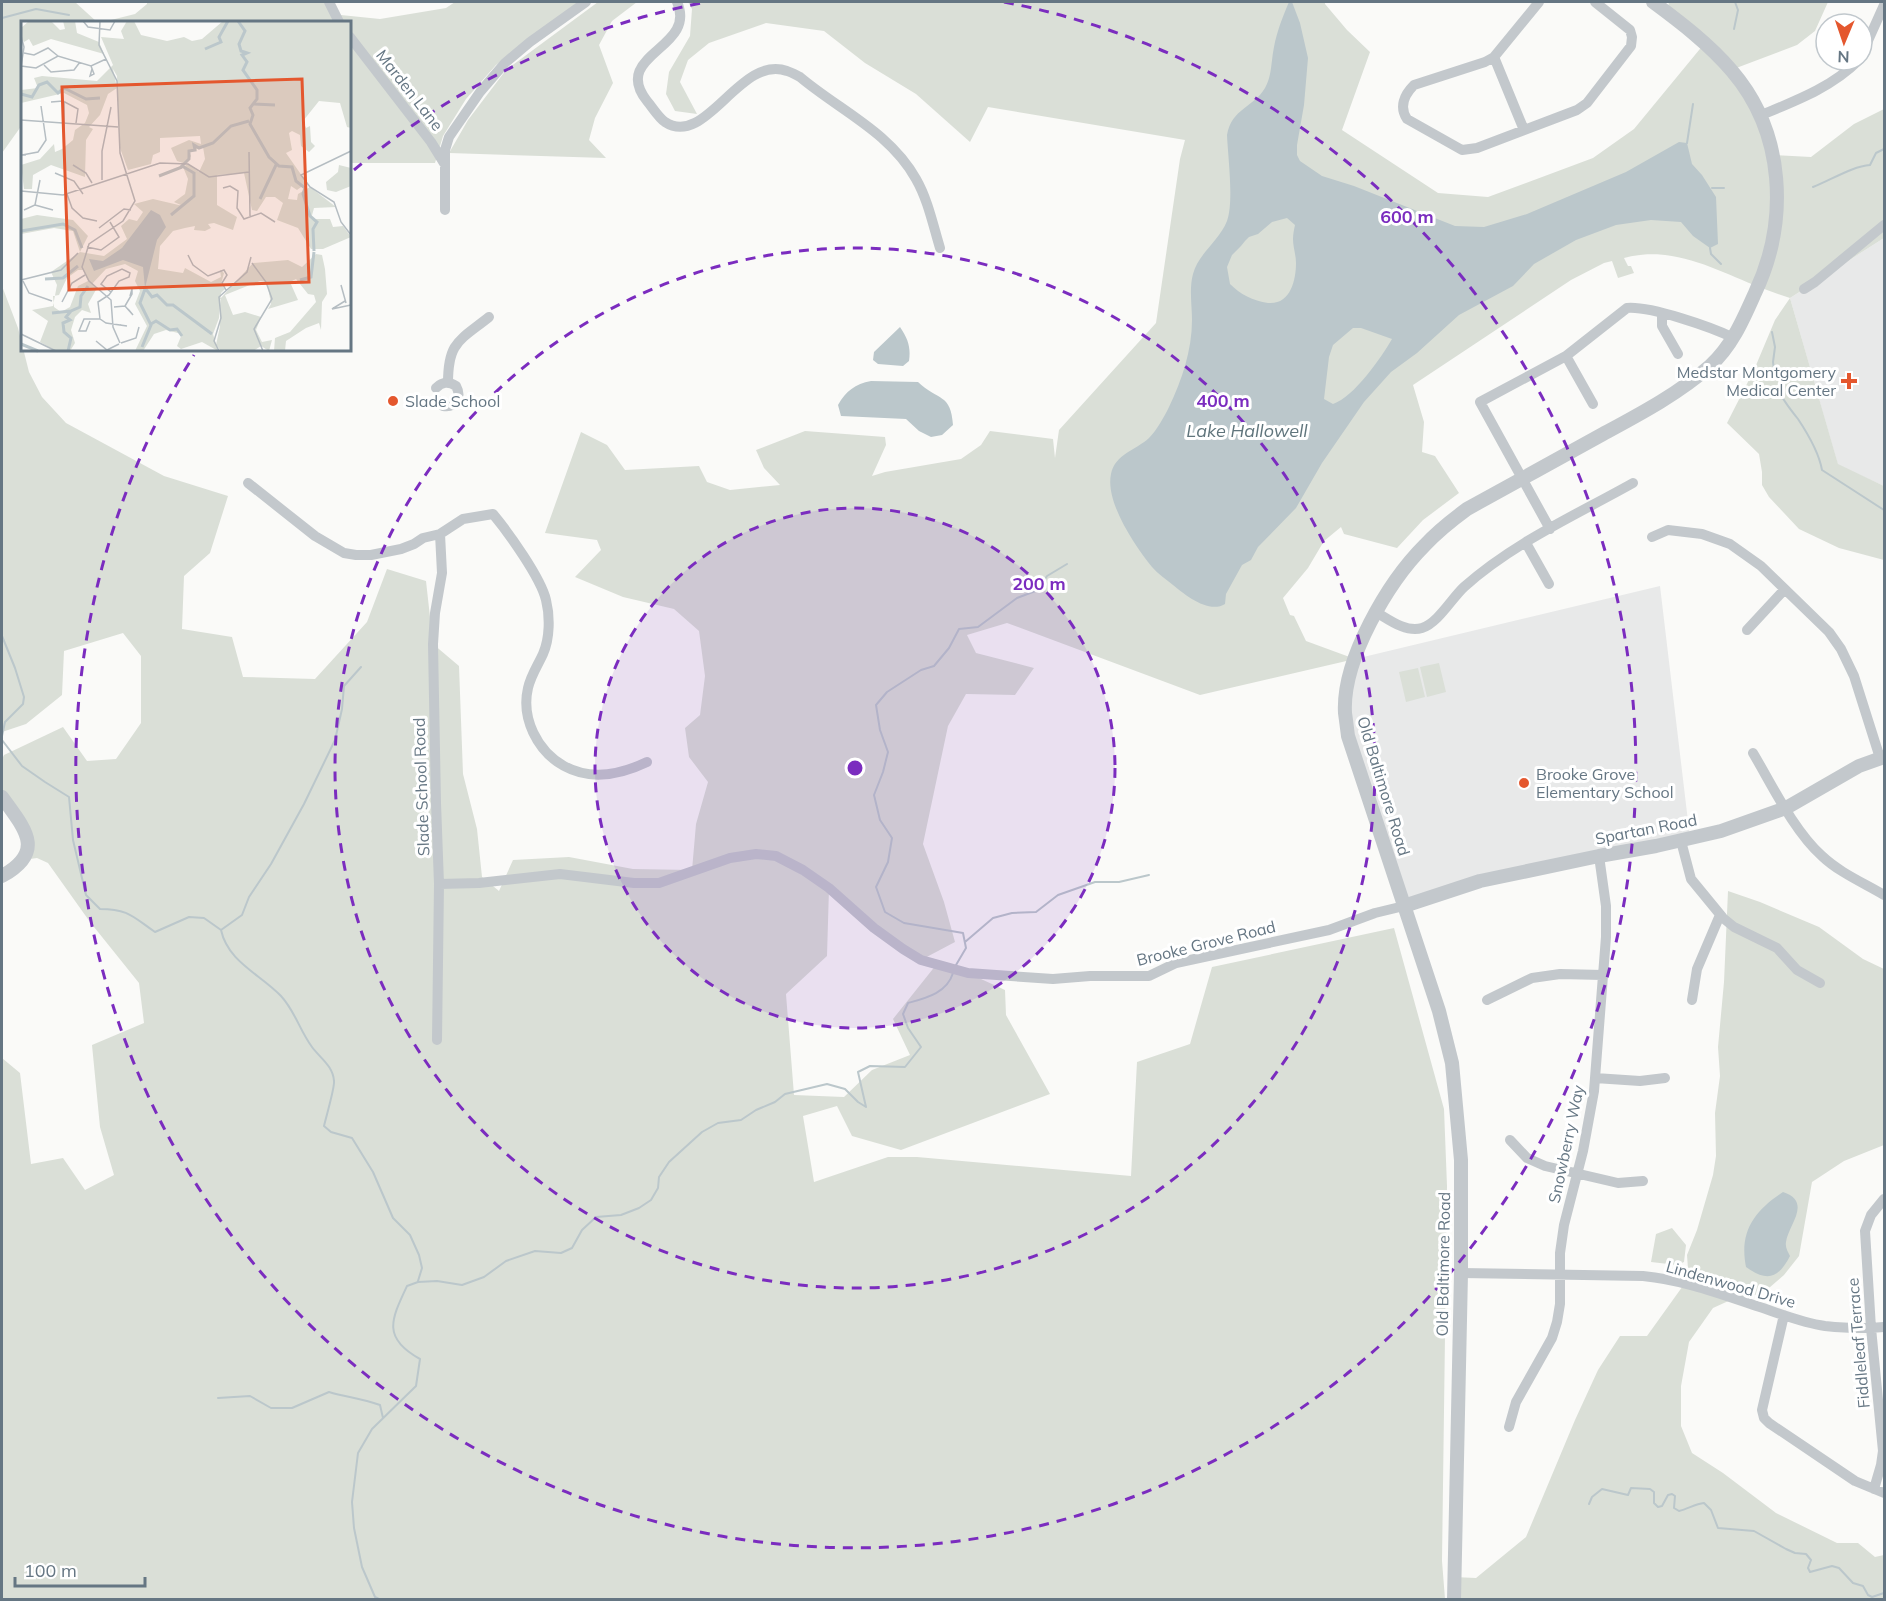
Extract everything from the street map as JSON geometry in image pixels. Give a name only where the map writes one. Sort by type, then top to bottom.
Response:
[{"type":"street","points":[[329,2],[338,21]]},
{"type":"street","points":[[444,210],[444,163],[449,137],[480,92],[505,63],[586,2]]},
{"type":"street","points":[[677,2],[681,15],[677,31],[648,58],[640,68],[638,76],[639,89],[643,96],[665,122],[679,126],[694,123],[756,74],[767,70],[787,70],[878,134],[906,164],[924,197],[940,248]]},
{"type":"street","points":[[1535,3],[1494,57],[1414,85],[1402,106],[1402,112],[1407,119],[1461,150],[1477,148],[1577,110],[1587,104],[1631,46],[1632,37],[1630,30],[1595,2]]},
{"type":"street","name":"Old Baltimore Road","points":[[1454,1599],[1461,1273],[1461,1160],[1452,1063],[1439,1011],[1348,736],[1345,711],[1348,685],[1356,654],[1376,612],[1408,563],[1444,526],[1467,509],[1634,417],[1691,382],[1719,357],[1734,338],[1763,278],[1777,213],[1778,180],[1773,155],[1759,116],[1731,70],[1687,27],[1653,2]]},
{"type":"street","points":[[1874,27],[1884,5]]},
{"type":"street","name":"Marden Lane","points":[[351,38],[431,142],[444,163]]},
{"type":"street","points":[[1494,57],[1524,130]]},
{"type":"street","points":[[1759,116],[1814,93],[1846,72]]},
{"type":"street","points":[[1804,289],[1884,225]]},
{"type":"street","points":[[1550,529],[1480,402],[1566,356],[1627,308],[1662,314],[1710,327],[1734,338]]},
{"type":"street","points":[[1662,314],[1662,326],[1678,354]]},
{"type":"street","points":[[448,382],[451,351],[459,341],[489,317]]},
{"type":"street","points":[[1566,356],[1593,404]]},
{"type":"street","points":[[436,388],[448,382],[456,386],[459,394],[457,401],[447,407],[436,400]]},
{"type":"street","points":[[248,483],[315,536],[344,553],[356,555],[390,552],[414,544],[423,537],[440,534],[463,519],[493,514],[505,528],[542,588],[547,601],[547,640],[543,655],[532,674],[527,698],[531,728],[542,748],[553,760],[571,770],[590,775],[618,773],[647,762]]},
{"type":"street","points":[[1376,612],[1411,629],[1421,629],[1430,624],[1463,588],[1503,556],[1633,483]]},
{"type":"street","points":[[1652,537],[1668,530],[1717,538],[1746,554],[1761,566],[1829,632],[1841,649],[1854,676],[1882,758]]},
{"type":"street","name":"Slade School Road","points":[[437,1040],[439,884],[433,644],[435,613],[442,573],[440,534]]},
{"type":"street","points":[[1526,543],[1549,584]]},
{"type":"street","points":[[1747,630],[1784,590]]},
{"type":"street","points":[[1753,753],[1807,840],[1836,867],[1884,895]]},
{"type":"street","name":"Spartan Road","points":[[1404,906],[1480,881],[1681,840],[1748,822],[1786,808],[1859,766],[1882,758]]},
{"type":"street","points":[[2,797],[24,828],[28,844],[23,860],[17,868],[2,876]]},
{"type":"street","points":[[1681,840],[1691,879],[1720,915],[1734,927],[1777,948],[1797,970],[1820,984]]},
{"type":"street","name":"Brooke Grove Road","points":[[439,884],[479,883],[560,874],[634,884],[659,883],[730,858],[756,854],[776,856],[803,870],[829,888],[874,928],[921,960],[960,971],[1053,979],[1149,975],[1176,963],[1329,930],[1375,913],[1404,906]]},
{"type":"street","name":"Snowberry Way","points":[[1509,1427],[1516,1402],[1552,1338],[1560,1304],[1560,1253],[1564,1225],[1590,1111],[1603,975],[1606,906],[1599,856]]},
{"type":"street","points":[[1692,1000],[1697,969],[1720,915]]},
{"type":"street","points":[[1487,1000],[1532,978],[1560,974],[1603,975]]},
{"type":"street","points":[[1594,1078],[1640,1081],[1665,1078]]},
{"type":"street","points":[[1510,1140],[1527,1158],[1545,1166],[1618,1184],[1643,1180]]},
{"type":"street","name":"Fiddleleaf Terrace","points":[[1874,1489],[1883,1451],[1879,1361],[1871,1328],[1865,1231],[1871,1215],[1884,1199]]},
{"type":"street","name":"Lindenwood Drive","points":[[1461,1273],[1666,1278],[1824,1326],[1884,1327]]},
{"type":"street","points":[[1784,1315],[1762,1410],[1764,1418],[1768,1423],[1855,1480],[1884,1493]]},
{"type":"shaded area","points":[[2,2],[75,2],[96,21],[21,21],[21,126],[2,153]]},
{"type":"shaded area","points":[[147,2],[326,2],[331,14],[380,19],[446,8],[455,2],[578,2],[496,65],[466,99],[443,136],[435,163],[351,163],[351,21],[107,21],[135,14]]},
{"type":"shaded area","points":[[598,2],[637,2],[612,21],[599,45],[613,83],[595,118],[589,140],[606,158],[449,153],[468,120],[506,70]]},
{"type":"shaded area","points":[[688,2],[1325,2],[1347,30],[1370,52],[1342,130],[1438,193],[1488,197],[1593,158],[1634,129],[1704,44],[1667,12],[1669,2],[1828,2],[1824,12],[1814,12],[1814,32],[1797,45],[1731,70],[1774,155],[1811,157],[1854,124],[1884,109],[1884,238],[1790,298],[1675,256],[1658,254],[1624,258],[1634,273],[1618,278],[1612,261],[1604,263],[1571,280],[1413,385],[1424,422],[1422,452],[1435,456],[1459,493],[1423,520],[1397,548],[1344,534],[1341,527],[1324,541],[1308,568],[1283,598],[1290,615],[1294,616],[1306,641],[1355,659],[1200,695],[1007,623],[967,635],[976,653],[1034,668],[1015,695],[966,694],[948,726],[923,844],[944,902],[955,942],[921,960],[829,889],[827,956],[786,994],[794,1095],[844,1097],[872,1070],[910,1055],[893,1019],[936,965],[968,973],[1005,990],[1006,1015],[1050,1094],[901,1150],[852,1136],[837,1106],[803,1116],[814,1182],[888,1157],[917,1157],[1131,1176],[1137,1062],[1190,1044],[1212,967],[1394,928],[1444,1109],[1447,1186],[1442,1561],[1445,1599],[2,1599],[2,1058],[20,1073],[31,1164],[63,1158],[85,1190],[114,1175],[100,1127],[92,1045],[144,1023],[139,983],[90,922],[48,863],[37,858],[23,860],[28,844],[2,797],[2,759],[4,755],[63,727],[87,761],[116,759],[141,723],[141,656],[123,633],[64,651],[62,695],[26,724],[2,732],[2,286],[18,328],[21,351],[24,351],[29,372],[42,397],[66,423],[164,476],[228,496],[210,553],[184,576],[182,629],[232,637],[243,677],[315,679],[367,622],[387,569],[426,581],[433,644],[459,666],[463,774],[477,829],[482,877],[499,891],[513,860],[569,857],[633,869],[692,870],[696,824],[708,782],[689,757],[685,728],[700,715],[705,676],[699,631],[674,609],[623,597],[575,577],[601,550],[597,540],[545,533],[581,432],[607,445],[625,470],[699,466],[707,482],[730,490],[780,485],[764,468],[756,450],[805,431],[885,437],[886,445],[872,476],[961,459],[981,445],[990,431],[1053,439],[1055,458],[1059,430],[1156,323],[1180,159],[1185,140],[988,107],[970,142],[916,94],[865,63],[824,31],[766,23],[709,43],[688,60],[680,82],[697,114],[675,111],[666,94],[669,72],[690,36],[692,9]]},
{"type":"shaded area","name":"Medstar Montgomery Medical Center","points":[[1884,238],[1884,486],[1838,465],[1790,298]]},
{"type":"shaded area","points":[[1790,298],[1838,464],[1884,486],[1884,560],[1839,548],[1799,529],[1769,497],[1762,485],[1759,454],[1727,423],[1754,370],[1775,320]]},
{"type":"shaded area","name":"Brooke Grove Elementary School","points":[[1660,586],[1690,838],[1657,841],[1404,906],[1348,736],[1355,659]]},
{"type":"shaded area","points":[[1439,663],[1446,692],[1427,697],[1420,667]]},
{"type":"shaded area","points":[[1418,668],[1425,697],[1406,702],[1399,672]]},
{"type":"shaded area","points":[[1728,891],[1819,927],[1863,959],[1884,969],[1884,1145],[1844,1161],[1812,1182],[1799,1256],[1784,1275],[1762,1294],[1735,1298],[1713,1308],[1689,1342],[1681,1386],[1681,1426],[1692,1453],[1776,1513],[1837,1543],[1858,1543],[1875,1557],[1884,1555],[1884,1599],[1454,1599],[1454,1577],[1476,1578],[1526,1537],[1598,1370],[1620,1336],[1647,1336],[1685,1283],[1688,1269],[1687,1255],[1697,1230],[1713,1175],[1716,1156],[1715,1113],[1720,1076],[1718,1047],[1724,982]]},
{"type":"shaded area","points":[[1672,1228],[1686,1245],[1684,1262],[1677,1265],[1651,1262],[1656,1234]]},
{"type":"water","name":"Lake Hallowell","points":[[1289,2],[1292,2],[1300,23],[1308,58],[1297,155],[1300,161],[1322,176],[1354,186],[1455,226],[1484,227],[1527,214],[1626,172],[1679,142],[1687,143],[1692,164],[1716,197],[1718,244],[1710,248],[1693,236],[1681,222],[1651,220],[1616,225],[1576,240],[1534,264],[1513,286],[1459,315],[1417,353],[1391,372],[1364,402],[1322,463],[1296,508],[1258,547],[1251,560],[1242,565],[1226,594],[1225,604],[1212,607],[1184,594],[1157,572],[1145,558],[1130,536],[1117,510],[1110,485],[1111,474],[1113,467],[1121,457],[1144,442],[1155,431],[1178,386],[1190,342],[1193,274],[1199,260],[1219,235],[1229,213],[1227,135],[1233,119],[1265,88],[1275,41]],"holes":[[[1287,218],[1295,225],[1293,239],[1296,270],[1293,284],[1287,296],[1276,303],[1257,301],[1230,284],[1227,267],[1232,255],[1249,237],[1258,234],[1272,222]],[[1353,328],[1361,328],[1392,339],[1374,366],[1350,394],[1333,404],[1324,399],[1329,357],[1333,345]]]},
{"type":"water","points":[[900,327],[908,343],[909,361],[903,366],[878,364],[873,360],[874,352]]},
{"type":"water","points":[[871,381],[918,382],[946,402],[950,407],[953,425],[942,435],[931,437],[919,431],[906,419],[841,416],[838,405],[844,396],[856,386]]},
{"type":"water","points":[[1783,1192],[1792,1196],[1798,1208],[1786,1242],[1790,1256],[1776,1274],[1760,1275],[1746,1267],[1744,1255],[1747,1233],[1764,1207]]},
{"type":"waterway","points":[[1734,29],[1738,10],[1735,2]]},
{"type":"waterway","points":[[2,18],[36,9],[69,15]]},
{"type":"waterway","points":[[1687,143],[1693,104]]},
{"type":"waterway","points":[[1813,187],[1849,171],[1870,165],[1876,153],[1884,149]]},
{"type":"waterway","points":[[1712,188],[1724,188]]},
{"type":"waterway","points":[[1710,248],[1711,254],[1721,264]]},
{"type":"waterway","points":[[1772,332],[1775,347],[1774,370],[1782,382],[1780,392],[1809,437],[1822,470],[1884,510]]},
{"type":"waterway","points":[[956,965],[966,948],[963,933],[904,923],[885,912],[876,887],[888,862],[892,838],[880,820],[874,795],[888,752],[880,730],[876,705],[887,692],[921,670],[934,666],[949,648],[959,629],[978,627],[1017,598],[1038,590],[1047,576],[1067,564]]},
{"type":"waterway","points":[[2,636],[24,697],[23,704],[5,722],[2,736]]},
{"type":"waterway","points":[[221,930],[242,915],[249,897],[271,864],[304,804],[335,740],[342,709],[344,686],[361,667]]},
{"type":"waterway","points":[[2,740],[22,766],[69,797],[73,840],[86,895],[100,909],[124,912],[155,932],[189,917],[204,918],[221,930],[230,951],[286,1002],[308,1041],[329,1067],[333,1076],[333,1089],[324,1126],[331,1132],[352,1138],[373,1172],[393,1218],[410,1235],[419,1255],[422,1268],[418,1281]]},
{"type":"waterway","points":[[965,942],[993,918],[1012,913],[1036,912],[1058,895],[1095,882],[1119,882],[1149,875]]},
{"type":"waterway","points":[[381,1600],[375,1597],[362,1567],[354,1528],[352,1502],[358,1453],[372,1429],[416,1386],[420,1359],[400,1344],[393,1327],[397,1309],[407,1286],[418,1282],[437,1281],[462,1285],[484,1277],[506,1261],[535,1251],[561,1253],[572,1248],[582,1230],[596,1217],[621,1215],[651,1200],[658,1188],[659,1177],[669,1162],[702,1132],[718,1123],[741,1120],[756,1110],[775,1102],[785,1094],[827,1084],[845,1089],[866,1107],[858,1072],[870,1066],[905,1067],[921,1047],[908,1028],[903,1014],[908,1003],[929,997],[941,990],[953,973]]},
{"type":"waterway","points":[[218,1398],[250,1396],[271,1408],[292,1408],[329,1392],[380,1405],[383,1418]]},
{"type":"waterway","points":[[1589,1504],[1592,1497],[1602,1489],[1628,1495],[1631,1488],[1650,1489],[1654,1492],[1654,1503],[1658,1507],[1662,1506],[1668,1495],[1672,1494],[1675,1496],[1674,1508],[1679,1511],[1704,1503],[1711,1510],[1718,1528],[1754,1531],[1795,1553],[1806,1554],[1811,1560],[1808,1568],[1810,1572],[1832,1566],[1839,1568],[1853,1583],[1863,1586],[1868,1595],[1872,1597],[1884,1593]]},
{"type":"place","name":"Medstar Montgomery Medical Center","points":[[1849,381]]},
{"type":"place","name":"Slade School","points":[[393,401]]},
{"type":"place","name":"Brooke Grove Elementary School","points":[[1524,783]]}]
